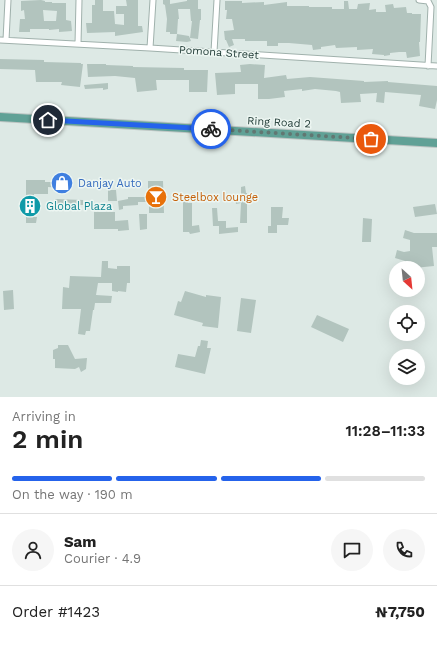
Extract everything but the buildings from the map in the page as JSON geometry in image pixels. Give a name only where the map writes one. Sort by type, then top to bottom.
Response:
[{"type":"main road","name":"Ring Road 2","points":[[0,117],[437,143]]},
{"type":"street","points":[[6,40],[8,0]]},
{"type":"street","points":[[78,44],[80,0]]},
{"type":"street","points":[[150,48],[153,0]]},
{"type":"street","points":[[214,52],[217,0]]},
{"type":"street","points":[[419,0],[428,1],[431,7],[428,66]]},
{"type":"street","name":"Pomona Street","points":[[0,40],[437,66]]},
{"type":"way so far","points":[[211,129],[371,139]]},
{"type":"place","name":"Danjay Auto","points":[[62,183]]},
{"type":"place","name":"Steelbox lounge","points":[[156,197]]},
{"type":"place","name":"Global Plaza","points":[[30,206]]},
{"type":"route","points":[[48,120],[211,129]]}]
